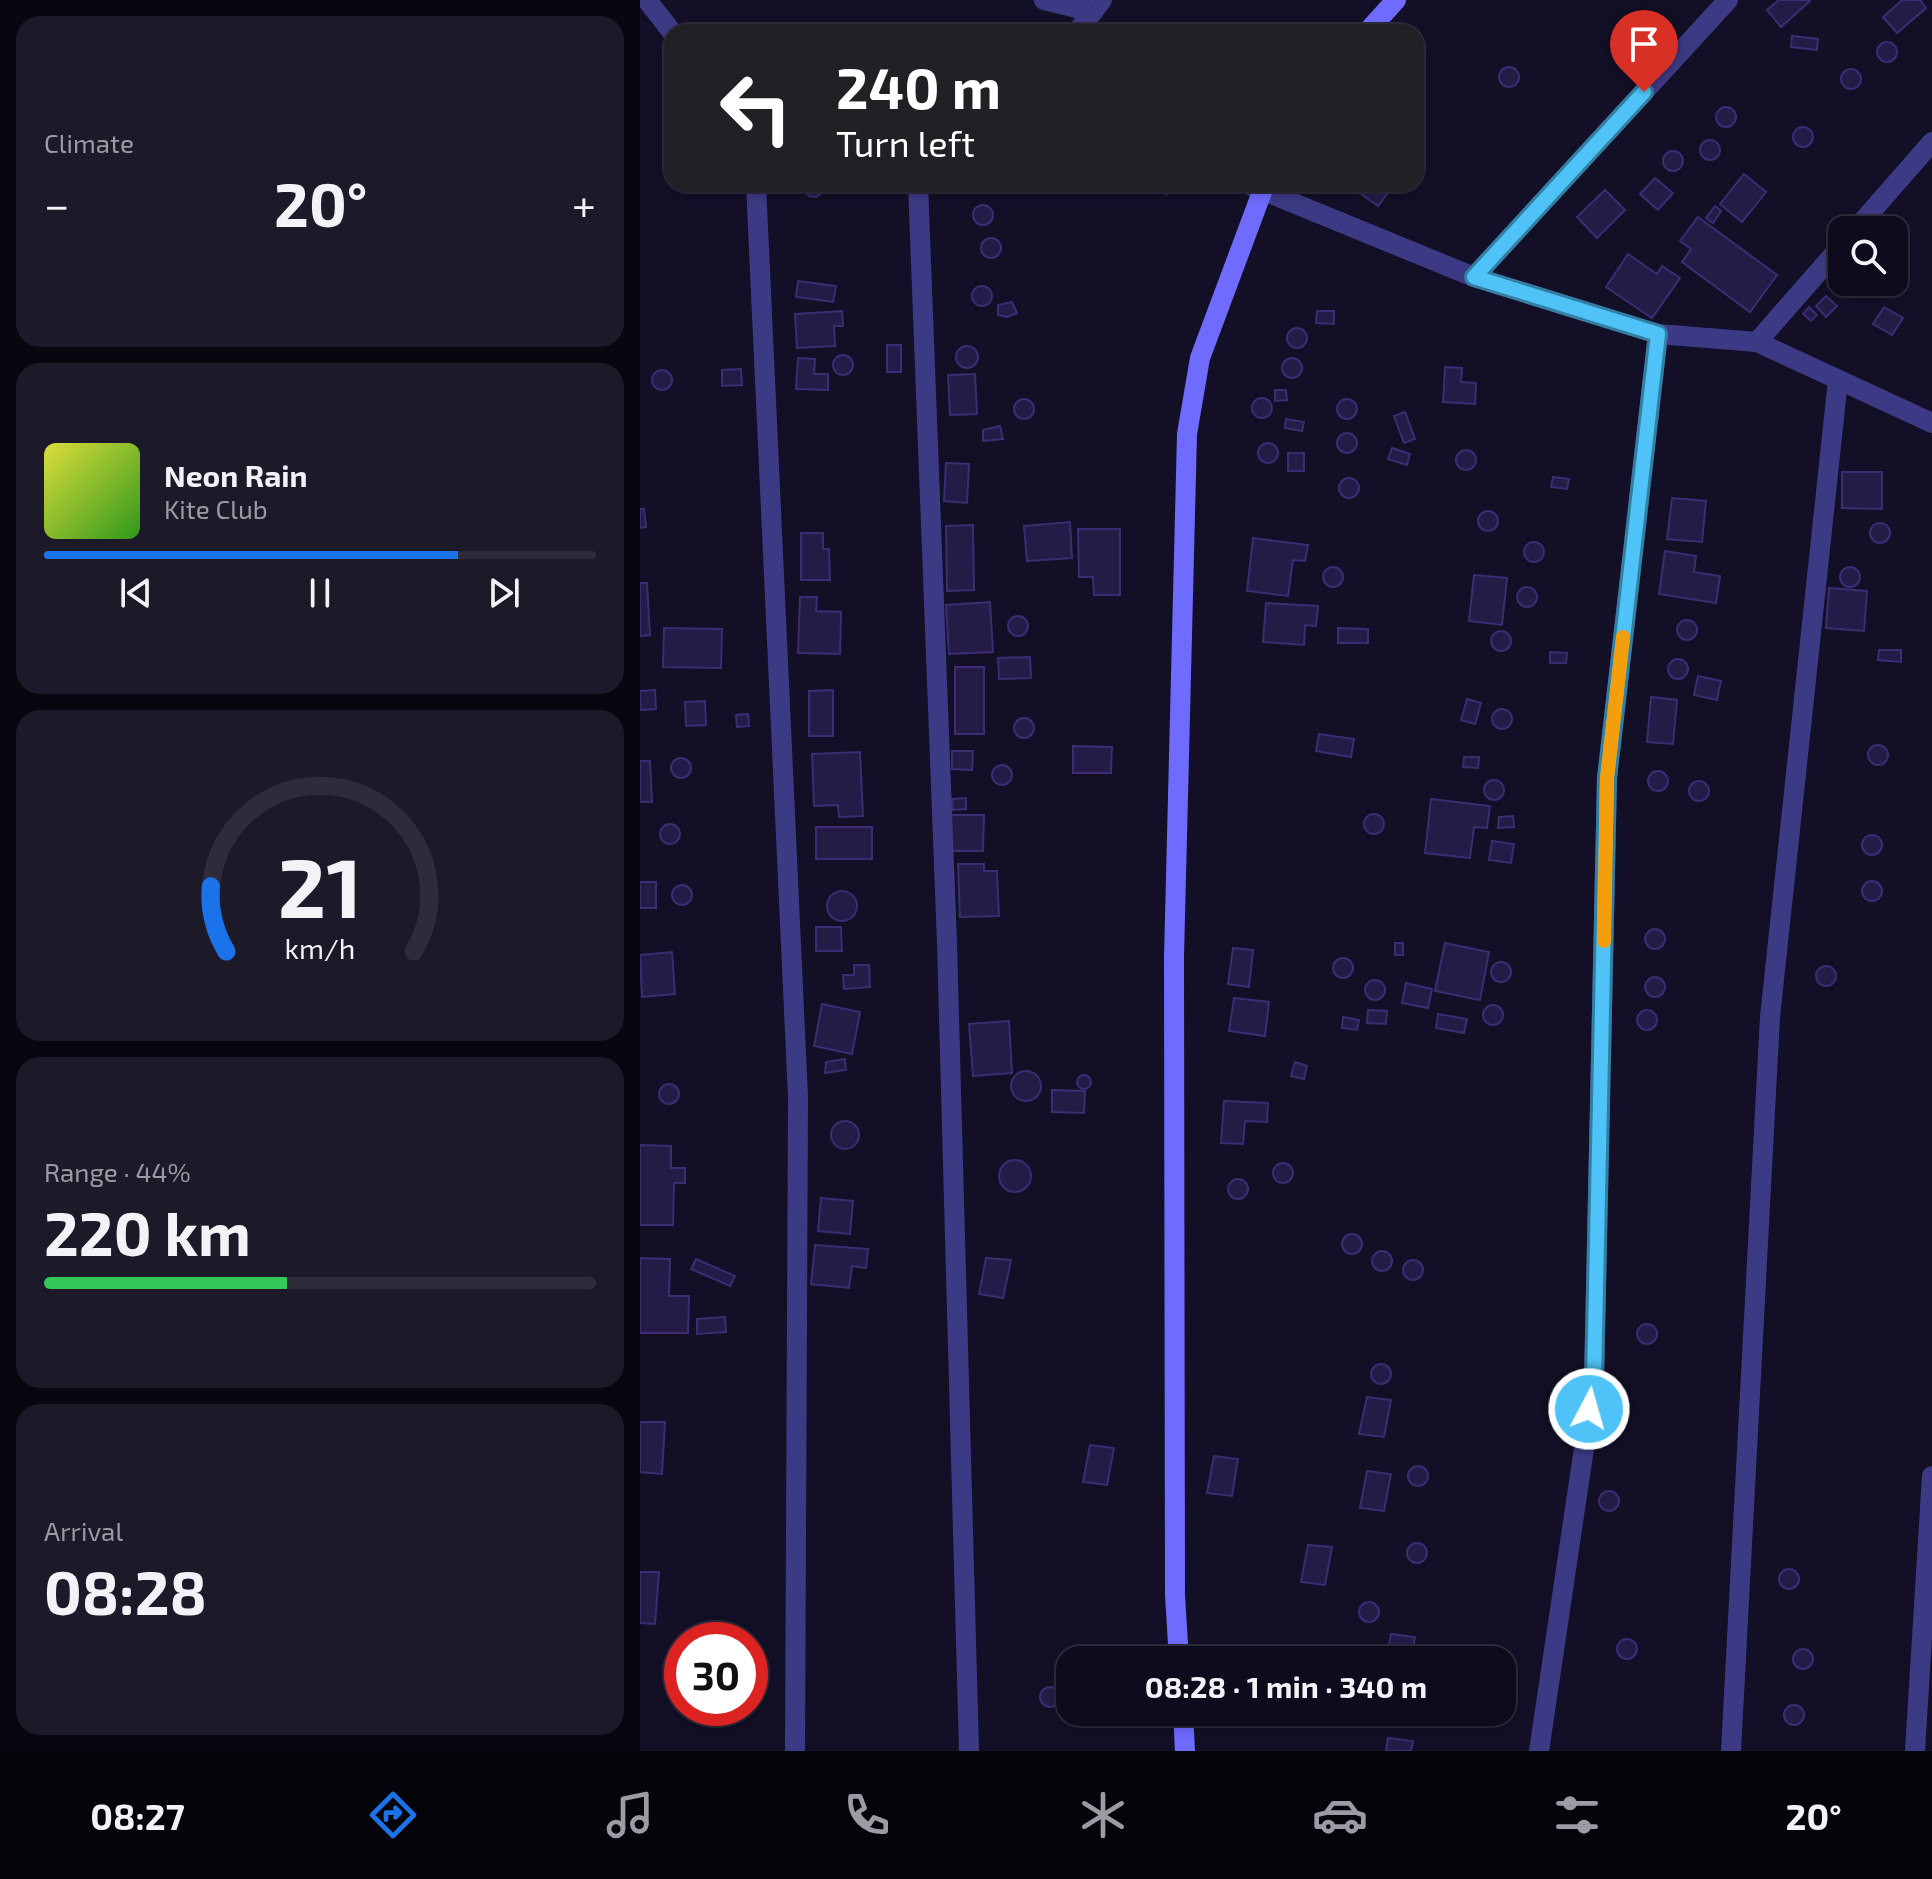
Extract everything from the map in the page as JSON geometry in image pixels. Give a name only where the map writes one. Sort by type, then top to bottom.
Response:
[{"type":"street","points":[[647,0],[666,24]]},
{"type":"street","points":[[1044,0],[1097,6]]},
{"type":"street","points":[[1374,24],[1396,0]]},
{"type":"street","points":[[1474,277],[1728,0]]},
{"type":"street","points":[[1083,24],[1097,6]]},
{"type":"street","points":[[1867,216],[1932,142]]},
{"type":"street","points":[[756,192],[798,1086],[795,1751]]},
{"type":"street","points":[[918,192],[947,943],[969,1751]]},
{"type":"street","points":[[1178,1646],[1175,1595],[1174,957],[1187,434],[1200,358],[1256,192]]},
{"type":"street","points":[[1274,192],[1474,277],[1658,334],[1757,342],[1932,423]]},
{"type":"street","points":[[1757,342],[1828,261]]},
{"type":"street","points":[[1539,1751],[1594,1381],[1607,778],[1658,334]]},
{"type":"street","points":[[1731,1751],[1770,1017],[1838,380]]},
{"type":"street","points":[[1915,1751],[1932,1476]]},
{"type":"street","points":[[1184,1726],[1185,1751]]},
{"type":"building","points":[[1779,0],[1810,1],[1781,27],[1767,10]]},
{"type":"building","points":[[1902,0],[1920,0],[1926,8],[1897,33],[1883,17]]},
{"type":"building","points":[[1792,36],[1818,39],[1817,50],[1791,47]]},
{"type":"building","points":[[1887,42],[1894,45],[1897,52],[1894,59],[1887,62],[1880,59],[1877,52],[1880,45]]},
{"type":"building","points":[[1509,67],[1516,70],[1519,77],[1516,84],[1509,87],[1502,84],[1499,77],[1502,70]]},
{"type":"building","points":[[1847,69],[1855,69],[1861,79],[1855,89],[1847,89],[1841,83],[1841,75]]},
{"type":"building","points":[[1726,107],[1733,110],[1736,117],[1733,124],[1726,127],[1719,124],[1716,117],[1719,110]]},
{"type":"building","points":[[1803,127],[1810,130],[1813,137],[1810,144],[1803,147],[1796,144],[1793,137],[1796,130]]},
{"type":"building","points":[[1710,140],[1717,143],[1720,150],[1717,157],[1710,160],[1703,157],[1700,150],[1703,143]]},
{"type":"building","points":[[1673,151],[1680,154],[1683,161],[1680,168],[1673,171],[1666,168],[1663,161],[1666,154]]},
{"type":"building","points":[[1744,174],[1766,192],[1742,222],[1720,204]]},
{"type":"building","points":[[1655,178],[1673,193],[1658,210],[1640,194]]},
{"type":"building","points":[[1605,190],[1625,210],[1597,238],[1577,217]]},
{"type":"building","points":[[806,192],[822,192],[816,197]]},
{"type":"building","points":[[1383,192],[1387,194],[1378,206],[1361,194]]},
{"type":"building","points":[[983,205],[990,208],[993,215],[990,222],[983,225],[976,222],[973,215],[976,208]]},
{"type":"building","points":[[1715,206],[1721,211],[1713,223],[1706,218]]},
{"type":"building","points":[[1698,217],[1777,275],[1750,312],[1682,262],[1691,249],[1680,241]]},
{"type":"building","points":[[991,238],[998,241],[1001,248],[998,255],[991,258],[984,255],[981,248],[984,241]]},
{"type":"building","points":[[1628,254],[1657,274],[1662,266],[1680,278],[1652,318],[1606,287]]},
{"type":"building","points":[[798,281],[836,286],[833,302],[796,297]]},
{"type":"building","points":[[982,286],[989,289],[992,296],[989,303],[982,306],[975,303],[972,296],[975,289]]},
{"type":"building","points":[[1826,296],[1837,306],[1826,317],[1816,306]]},
{"type":"building","points":[[1012,302],[1017,313],[1007,317],[998,315],[998,305]]},
{"type":"building","points":[[1809,307],[1817,315],[1811,321],[1803,314]]},
{"type":"building","points":[[1884,307],[1903,318],[1892,335],[1873,324]]},
{"type":"building","points":[[842,311],[843,326],[834,326],[835,346],[797,348],[795,314]]},
{"type":"building","points":[[1317,311],[1334,311],[1334,324],[1316,323]]},
{"type":"building","points":[[1293,328],[1301,328],[1307,338],[1301,348],[1293,348],[1287,342],[1287,334]]},
{"type":"building","points":[[887,345],[901,345],[901,372],[887,372]]},
{"type":"building","points":[[967,346],[975,349],[978,357],[975,365],[967,368],[959,365],[956,357],[959,349]]},
{"type":"building","points":[[843,355],[850,358],[853,365],[850,372],[843,375],[836,372],[833,365],[836,358]]},
{"type":"building","points":[[798,358],[815,359],[814,374],[828,374],[828,390],[796,389]]},
{"type":"building","points":[[1292,358],[1299,361],[1302,368],[1299,375],[1292,378],[1285,375],[1282,368],[1285,361]]},
{"type":"building","points":[[1445,367],[1462,368],[1461,382],[1476,383],[1475,404],[1443,402]]},
{"type":"building","points":[[741,369],[742,385],[722,386],[722,370]]},
{"type":"building","points":[[662,370],[669,373],[672,380],[669,387],[662,390],[655,387],[652,380],[655,373]]},
{"type":"building","points":[[975,374],[977,414],[950,415],[948,375]]},
{"type":"building","points":[[1275,390],[1286,390],[1287,400],[1275,401]]},
{"type":"building","points":[[1258,398],[1266,398],[1272,408],[1266,418],[1258,418],[1252,412],[1252,404]]},
{"type":"building","points":[[1024,399],[1031,402],[1034,409],[1031,416],[1024,419],[1017,416],[1014,409],[1017,402]]},
{"type":"building","points":[[1347,399],[1354,402],[1357,409],[1354,416],[1347,419],[1340,416],[1337,409],[1340,402]]},
{"type":"building","points":[[1405,412],[1415,439],[1404,443],[1394,416]]},
{"type":"building","points":[[1286,419],[1304,422],[1302,431],[1285,428]]},
{"type":"building","points":[[1000,426],[1003,439],[983,441],[983,430]]},
{"type":"building","points":[[1347,433],[1354,436],[1357,443],[1354,450],[1347,453],[1340,450],[1337,443],[1340,436]]},
{"type":"building","points":[[1268,443],[1275,446],[1278,453],[1275,460],[1268,463],[1261,460],[1258,453],[1261,446]]},
{"type":"building","points":[[1392,448],[1410,454],[1407,465],[1388,459]]},
{"type":"building","points":[[1466,450],[1473,453],[1476,460],[1473,467],[1466,470],[1459,467],[1456,460],[1459,453]]},
{"type":"building","points":[[1288,453],[1304,453],[1304,471],[1288,471]]},
{"type":"building","points":[[946,463],[969,464],[967,503],[944,501]]},
{"type":"building","points":[[1842,472],[1882,472],[1882,509],[1842,508]]},
{"type":"building","points":[[1553,477],[1569,479],[1567,489],[1551,487]]},
{"type":"building","points":[[1349,478],[1356,481],[1359,488],[1356,495],[1349,498],[1342,495],[1339,488],[1342,481]]},
{"type":"building","points":[[1672,498],[1706,501],[1702,542],[1667,539]]},
{"type":"building","points":[[640,509],[644,509],[646,527],[640,528]]},
{"type":"building","points":[[1488,511],[1495,514],[1498,521],[1495,528],[1488,531],[1481,528],[1478,521],[1481,514]]},
{"type":"building","points":[[1070,522],[1072,558],[1027,561],[1024,526]]},
{"type":"building","points":[[1880,523],[1887,526],[1890,533],[1887,540],[1880,543],[1873,540],[1870,533],[1873,526]]},
{"type":"building","points":[[973,525],[974,590],[947,591],[946,526]]},
{"type":"building","points":[[1078,529],[1120,529],[1120,595],[1094,595],[1093,577],[1079,577]]},
{"type":"building","points":[[801,533],[823,533],[823,549],[829,549],[830,580],[801,580]]},
{"type":"building","points":[[1253,538],[1308,545],[1305,561],[1293,560],[1288,596],[1247,591]]},
{"type":"building","points":[[1534,542],[1541,545],[1544,552],[1541,559],[1534,562],[1527,559],[1524,552],[1527,545]]},
{"type":"building","points":[[1665,551],[1696,556],[1694,572],[1720,576],[1716,603],[1659,594]]},
{"type":"building","points":[[1333,567],[1340,570],[1343,577],[1340,584],[1333,587],[1326,584],[1323,577],[1326,570]]},
{"type":"building","points":[[1850,567],[1857,570],[1860,577],[1857,584],[1850,587],[1843,584],[1840,577],[1843,570]]},
{"type":"building","points":[[1474,575],[1507,578],[1502,625],[1469,621]]},
{"type":"building","points":[[640,583],[647,583],[650,635],[640,636]]},
{"type":"building","points":[[1523,587],[1531,587],[1537,597],[1531,607],[1523,607],[1517,601],[1517,593]]},
{"type":"building","points":[[1829,588],[1867,591],[1864,631],[1826,628]]},
{"type":"building","points":[[800,597],[817,597],[816,611],[841,612],[840,654],[798,653]]},
{"type":"building","points":[[990,602],[993,652],[949,654],[946,605]]},
{"type":"building","points":[[1266,603],[1318,606],[1316,626],[1305,625],[1304,645],[1263,642]]},
{"type":"building","points":[[1018,616],[1025,619],[1028,626],[1025,633],[1018,636],[1011,633],[1008,626],[1011,619]]},
{"type":"building","points":[[1687,620],[1694,623],[1697,630],[1694,637],[1687,640],[1680,637],[1677,630],[1680,623]]},
{"type":"building","points":[[664,628],[722,629],[721,668],[663,667]]},
{"type":"building","points":[[1338,628],[1368,629],[1368,643],[1338,643]]},
{"type":"building","points":[[1497,631],[1505,631],[1511,641],[1505,651],[1497,651],[1491,645],[1491,637]]},
{"type":"building","points":[[1879,650],[1901,650],[1901,662],[1878,660]]},
{"type":"building","points":[[1550,652],[1567,653],[1566,663],[1550,663]]},
{"type":"building","points":[[1030,657],[1031,678],[999,679],[998,658]]},
{"type":"building","points":[[1674,659],[1682,659],[1688,669],[1682,679],[1674,679],[1668,673],[1668,665]]},
{"type":"building","points":[[955,667],[984,667],[984,734],[955,734]]},
{"type":"building","points":[[1698,676],[1721,681],[1717,700],[1694,695]]},
{"type":"building","points":[[655,690],[656,709],[640,710],[640,691]]},
{"type":"building","points":[[833,690],[833,736],[809,736],[809,691]]},
{"type":"building","points":[[1651,697],[1677,700],[1673,744],[1647,742]]},
{"type":"building","points":[[1467,699],[1481,703],[1475,724],[1461,720]]},
{"type":"building","points":[[705,701],[706,725],[686,726],[685,702]]},
{"type":"building","points":[[1502,709],[1509,712],[1512,719],[1509,726],[1502,729],[1495,726],[1492,719],[1495,712]]},
{"type":"building","points":[[748,714],[749,726],[737,727],[736,715]]},
{"type":"building","points":[[1024,718],[1031,721],[1034,728],[1031,735],[1024,738],[1017,735],[1014,728],[1017,721]]},
{"type":"building","points":[[1319,734],[1354,739],[1351,757],[1316,751]]},
{"type":"building","points":[[1874,745],[1882,745],[1888,755],[1882,765],[1874,765],[1868,759],[1868,751]]},
{"type":"building","points":[[1073,746],[1112,747],[1111,773],[1073,773]]},
{"type":"building","points":[[952,751],[973,751],[972,770],[952,769]]},
{"type":"building","points":[[860,752],[863,816],[839,817],[838,805],[814,806],[812,754]]},
{"type":"building","points":[[1464,757],[1479,757],[1478,768],[1463,767]]},
{"type":"building","points":[[681,758],[688,761],[691,768],[688,775],[681,778],[674,775],[671,768],[674,761]]},
{"type":"building","points":[[640,761],[650,761],[652,802],[640,802]]},
{"type":"building","points":[[1002,765],[1009,768],[1012,775],[1009,782],[1002,785],[995,782],[992,775],[995,768]]},
{"type":"building","points":[[1654,771],[1662,771],[1668,781],[1662,791],[1654,791],[1648,785],[1648,777]]},
{"type":"building","points":[[1494,780],[1501,783],[1504,790],[1501,797],[1494,800],[1487,797],[1484,790],[1487,783]]},
{"type":"building","points":[[1699,781],[1706,784],[1709,791],[1706,798],[1699,801],[1692,798],[1689,791],[1692,784]]},
{"type":"building","points":[[966,798],[966,809],[953,810],[952,799]]},
{"type":"building","points":[[1431,799],[1490,806],[1487,828],[1474,827],[1470,858],[1425,853]]},
{"type":"building","points":[[1374,814],[1381,817],[1384,824],[1381,831],[1374,834],[1367,831],[1364,824],[1367,817]]},
{"type":"building","points":[[949,815],[984,815],[983,851],[949,851]]},
{"type":"building","points":[[1513,816],[1514,827],[1498,828],[1499,817]]},
{"type":"building","points":[[670,824],[677,827],[680,834],[677,841],[670,844],[663,841],[660,834],[663,827]]},
{"type":"building","points":[[816,827],[872,827],[872,859],[816,859]]},
{"type":"building","points":[[1872,835],[1879,838],[1882,845],[1879,852],[1872,855],[1865,852],[1862,845],[1865,838]]},
{"type":"building","points":[[1492,841],[1514,844],[1511,863],[1489,860]]},
{"type":"building","points":[[958,864],[984,864],[984,871],[997,871],[999,916],[960,917]]},
{"type":"building","points":[[1868,881],[1876,881],[1882,891],[1876,901],[1868,901],[1862,895],[1862,887]]},
{"type":"building","points":[[640,882],[656,882],[656,908],[640,908]]},
{"type":"building","points":[[682,885],[689,888],[692,895],[689,902],[682,905],[675,902],[672,895],[675,888]]},
{"type":"building","points":[[842,891],[853,895],[857,906],[853,917],[842,921],[831,917],[827,906],[831,895]]},
{"type":"building","points":[[816,927],[841,927],[842,951],[816,951]]},
{"type":"building","points":[[1655,929],[1662,932],[1665,939],[1662,946],[1655,949],[1648,946],[1645,939],[1648,932]]},
{"type":"building","points":[[1395,943],[1403,943],[1403,955],[1395,955]]},
{"type":"building","points":[[1445,943],[1489,952],[1480,1000],[1435,991]]},
{"type":"building","points":[[1233,948],[1253,950],[1249,987],[1228,984]]},
{"type":"building","points":[[672,952],[675,994],[642,997],[640,955]]},
{"type":"building","points":[[1343,958],[1350,961],[1353,968],[1350,975],[1343,978],[1336,975],[1333,968],[1336,961]]},
{"type":"building","points":[[1497,962],[1505,962],[1511,972],[1505,982],[1497,982],[1491,976],[1491,968]]},
{"type":"building","points":[[854,965],[869,965],[870,987],[844,989],[843,975],[854,975]]},
{"type":"building","points":[[1826,966],[1833,969],[1836,976],[1833,983],[1826,986],[1819,983],[1816,976],[1819,969]]},
{"type":"building","points":[[1655,977],[1662,980],[1665,987],[1662,994],[1655,997],[1648,994],[1645,987],[1648,980]]},
{"type":"building","points":[[1371,980],[1379,980],[1385,990],[1379,1000],[1371,1000],[1365,994],[1365,986]]},
{"type":"building","points":[[1406,983],[1432,989],[1428,1008],[1402,1003]]},
{"type":"building","points":[[1234,998],[1269,1002],[1265,1036],[1229,1031]]},
{"type":"building","points":[[822,1004],[860,1012],[852,1054],[814,1046]]},
{"type":"building","points":[[1493,1005],[1500,1008],[1503,1015],[1500,1022],[1493,1025],[1486,1022],[1483,1015],[1486,1008]]},
{"type":"building","points":[[1368,1010],[1387,1011],[1386,1024],[1367,1023]]},
{"type":"building","points":[[1647,1010],[1654,1013],[1657,1020],[1654,1027],[1647,1030],[1640,1027],[1637,1020],[1640,1013]]},
{"type":"building","points":[[1438,1014],[1467,1019],[1464,1033],[1436,1028]]},
{"type":"building","points":[[1343,1017],[1359,1020],[1357,1030],[1342,1028]]},
{"type":"building","points":[[1009,1021],[1012,1073],[973,1076],[969,1024]]},
{"type":"building","points":[[845,1059],[846,1070],[825,1073],[826,1062]]},
{"type":"building","points":[[1295,1062],[1307,1066],[1304,1079],[1291,1076]]},
{"type":"building","points":[[1026,1071],[1032,1072],[1040,1080],[1040,1092],[1032,1100],[1026,1101],[1020,1100],[1012,1092],[1011,1086],[1012,1080],[1020,1072]]},
{"type":"building","points":[[1084,1075],[1091,1082],[1084,1089],[1077,1082]]},
{"type":"building","points":[[669,1084],[676,1087],[679,1094],[676,1101],[669,1104],[662,1101],[659,1094],[662,1087]]},
{"type":"building","points":[[1052,1090],[1085,1091],[1084,1113],[1052,1112]]},
{"type":"building","points":[[1224,1101],[1268,1103],[1267,1122],[1245,1121],[1243,1144],[1221,1143]]},
{"type":"building","points":[[845,1121],[855,1125],[859,1135],[855,1145],[845,1149],[835,1145],[831,1135],[835,1125]]},
{"type":"building","points":[[640,1145],[671,1146],[671,1168],[685,1168],[685,1183],[674,1183],[673,1225],[640,1225]]},
{"type":"building","points":[[1015,1160],[1026,1165],[1031,1176],[1026,1187],[1015,1192],[1004,1187],[999,1176],[1004,1165]]},
{"type":"building","points":[[1279,1163],[1287,1163],[1293,1173],[1287,1183],[1279,1183],[1273,1177],[1273,1169]]},
{"type":"building","points":[[1234,1179],[1242,1179],[1248,1189],[1242,1199],[1234,1199],[1228,1193],[1228,1185]]},
{"type":"building","points":[[821,1198],[853,1201],[850,1234],[818,1231]]},
{"type":"building","points":[[1348,1234],[1356,1234],[1362,1244],[1356,1254],[1348,1254],[1342,1248],[1342,1240]]},
{"type":"building","points":[[815,1245],[868,1249],[866,1268],[852,1266],[849,1288],[811,1284]]},
{"type":"building","points":[[1382,1251],[1389,1254],[1392,1261],[1389,1268],[1382,1271],[1375,1268],[1372,1261],[1375,1254]]},
{"type":"building","points":[[640,1258],[670,1259],[669,1296],[689,1296],[688,1333],[640,1333]]},
{"type":"building","points":[[986,1258],[1011,1260],[1003,1298],[979,1294]]},
{"type":"building","points":[[696,1259],[735,1276],[730,1286],[691,1269]]},
{"type":"building","points":[[1409,1260],[1417,1260],[1423,1270],[1417,1280],[1409,1280],[1403,1274],[1403,1266]]},
{"type":"building","points":[[725,1317],[726,1332],[697,1334],[697,1319]]},
{"type":"building","points":[[1643,1324],[1651,1324],[1657,1334],[1651,1344],[1643,1344],[1637,1338],[1637,1330]]},
{"type":"building","points":[[1381,1364],[1388,1367],[1391,1374],[1388,1381],[1381,1384],[1374,1381],[1371,1374],[1374,1367]]},
{"type":"building","points":[[1367,1397],[1391,1400],[1384,1437],[1359,1434]]},
{"type":"building","points":[[640,1422],[665,1422],[662,1474],[640,1472]]},
{"type":"building","points":[[1090,1445],[1114,1448],[1107,1485],[1083,1482]]},
{"type":"building","points":[[1214,1456],[1238,1459],[1232,1496],[1207,1493]]},
{"type":"building","points":[[1418,1466],[1425,1469],[1428,1476],[1425,1483],[1418,1486],[1411,1483],[1408,1476],[1411,1469]]},
{"type":"building","points":[[1367,1471],[1391,1474],[1384,1511],[1360,1508]]},
{"type":"building","points":[[1605,1491],[1613,1491],[1619,1501],[1613,1511],[1605,1511],[1599,1505],[1599,1497]]},
{"type":"building","points":[[1413,1543],[1421,1543],[1427,1553],[1421,1563],[1413,1563],[1407,1557],[1407,1549]]},
{"type":"building","points":[[1308,1545],[1332,1547],[1325,1585],[1301,1582]]},
{"type":"building","points":[[1789,1569],[1796,1572],[1799,1579],[1796,1586],[1789,1589],[1782,1586],[1779,1579],[1782,1572]]},
{"type":"building","points":[[640,1572],[659,1572],[655,1624],[640,1623]]},
{"type":"building","points":[[1365,1602],[1373,1602],[1379,1612],[1373,1622],[1365,1622],[1359,1616],[1359,1608]]},
{"type":"building","points":[[1391,1634],[1415,1637],[1413,1646],[1389,1646]]},
{"type":"building","points":[[1623,1639],[1631,1639],[1637,1649],[1631,1659],[1623,1659],[1617,1653],[1617,1645]]},
{"type":"building","points":[[1803,1649],[1810,1652],[1813,1659],[1810,1666],[1803,1669],[1796,1666],[1793,1659],[1796,1652]]},
{"type":"building","points":[[1046,1688],[1054,1688],[1056,1705],[1046,1706],[1041,1701],[1041,1693]]},
{"type":"building","points":[[1794,1705],[1801,1708],[1804,1715],[1801,1722],[1794,1725],[1787,1722],[1784,1715],[1787,1708]]},
{"type":"building","points":[[1388,1738],[1413,1741],[1411,1751],[1386,1751]]},
{"type":"slow traffic","points":[[1604,941],[1607,778],[1623,637]]},
{"type":"route","points":[[1589,1409],[1594,1381],[1607,778],[1658,334],[1474,277],[1644,92]]}]
